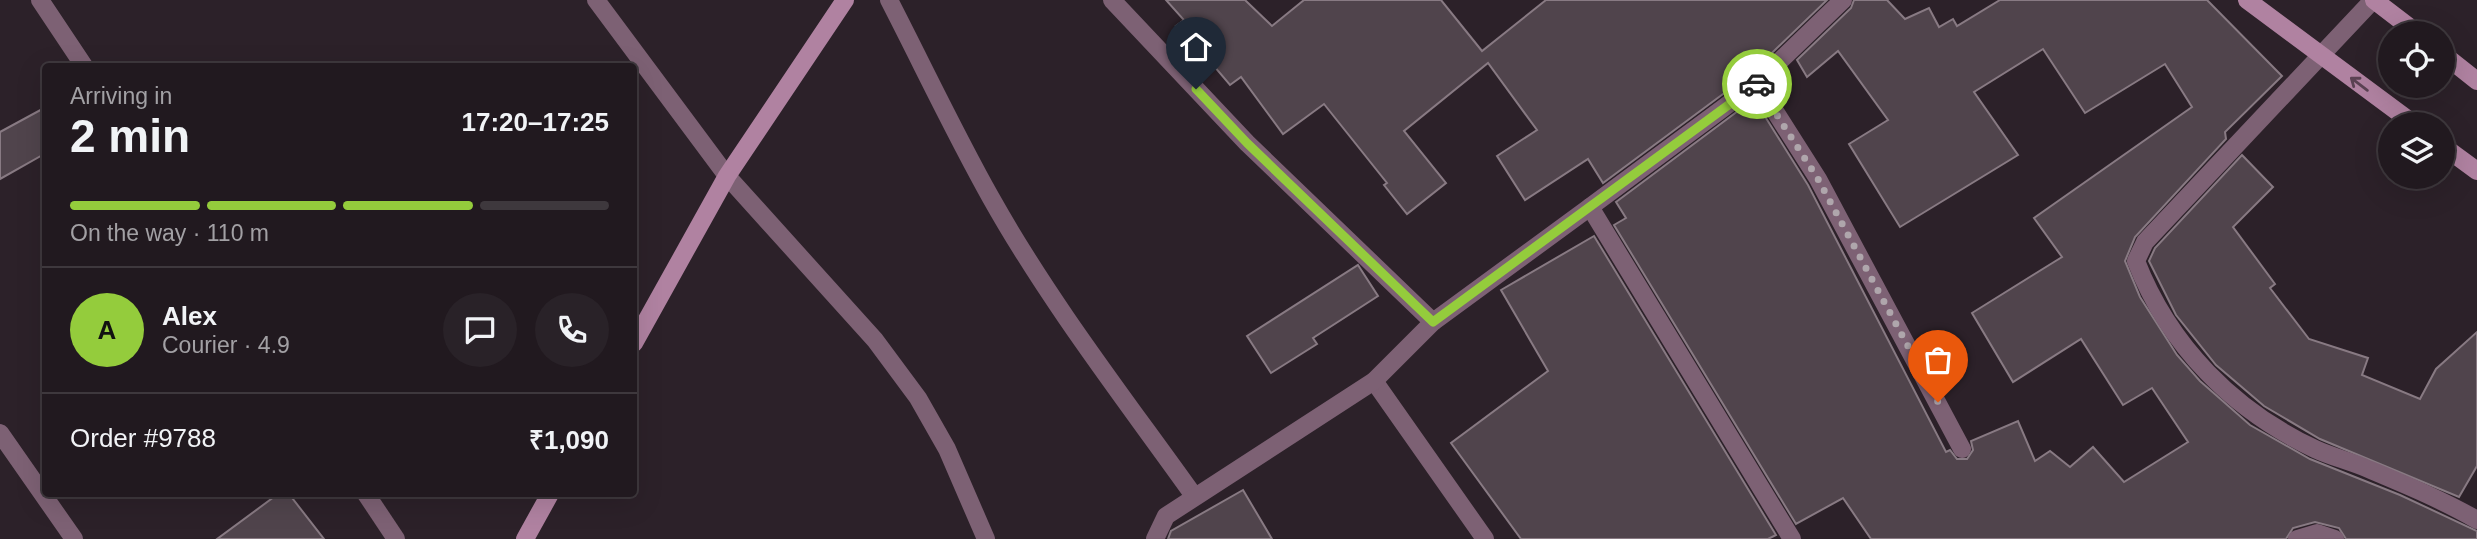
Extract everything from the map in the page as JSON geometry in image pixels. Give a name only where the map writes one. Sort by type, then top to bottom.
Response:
[{"type":"main road","points":[[637,338],[727,176],[845,0]]},
{"type":"main road","points":[[2247,0],[2398,112]]},
{"type":"main road","points":[[2374,0],[2401,21]]},
{"type":"main road","points":[[2455,64],[2477,81]]},
{"type":"main road","points":[[2455,155],[2477,171]]},
{"type":"main road","points":[[525,539],[548,497]]},
{"type":"street","points":[[40,0],[82,63]]},
{"type":"street","points":[[596,0],[727,176],[875,340],[918,398],[947,449],[986,539]]},
{"type":"street","points":[[890,0],[991,198],[1029,261],[1060,310],[1194,496]]},
{"type":"street","points":[[1112,0],[1247,143],[1433,322]]},
{"type":"street","points":[[1155,539],[1166,516],[1374,381],[1433,322],[1757,83],[1843,0]]},
{"type":"street","points":[[2374,0],[2320,54],[2145,242],[2136,261],[2145,284],[2186,351],[2243,407],[2280,432],[2319,451],[2359,465],[2477,520]]},
{"type":"street","points":[[1757,83],[1818,179],[1962,449]]},
{"type":"street","points":[[1590,207],[1792,539]]},
{"type":"street","points":[[1374,381],[1485,539]]},
{"type":"street","points":[[0,433],[42,493]]},
{"type":"street","points":[[45,497],[74,539]]},
{"type":"street","points":[[368,497],[396,539]]},
{"type":"street","points":[[2297,539],[2317,533],[2335,539]]},
{"type":"building","points":[[1166,0],[1245,0],[1272,26],[1304,0],[1441,0],[1482,51],[1546,0],[1827,0],[1750,74],[1603,183],[1588,159],[1525,200],[1497,156],[1537,130],[1488,63],[1404,131],[1446,183],[1407,214],[1384,185],[1387,183],[1324,104],[1283,134],[1241,77],[1230,85],[1203,53],[1200,55],[1176,26],[1184,20]]},
{"type":"building","points":[[1854,0],[1887,0],[1905,19],[1929,8],[1939,27],[1953,19],[1957,26],[2000,0],[2207,0],[2282,76],[2225,132],[2226,139],[2135,237],[2125,261],[2140,297],[2177,355],[2200,381],[2250,425],[2310,459],[2400,495],[2477,531],[2477,539],[2346,539],[2339,528],[2315,522],[2293,528],[2286,539],[1871,539],[1843,498],[1796,524],[1614,225],[1626,218],[1616,202],[1754,99],[1808,185],[1946,452],[1950,450],[1957,459],[1967,459],[1973,450],[1971,441],[2018,421],[2035,461],[2050,451],[2070,467],[2093,447],[2124,482],[2188,442],[2152,388],[2123,405],[2081,339],[2013,382],[1972,313],[2062,257],[2034,218],[2192,107],[2165,64],[2085,113],[2043,49],[1974,92],[2018,155],[1900,227],[1849,144],[1888,120],[1838,51],[1807,77],[1797,60],[1851,8]]},
{"type":"building","points":[[42,109],[42,155],[0,179],[0,132]]},
{"type":"building","points":[[2242,155],[2273,187],[2233,227],[2275,284],[2270,288],[2309,339],[2368,358],[2362,375],[2420,399],[2436,369],[2477,332],[2477,466],[2459,497],[2320,439],[2264,406],[2216,365],[2176,315],[2149,261],[2155,248]]},
{"type":"building","points":[[1594,236],[1776,535],[1768,539],[1521,539],[1451,443],[1548,371],[1501,290]]},
{"type":"building","points":[[1358,265],[1378,296],[1313,338],[1317,344],[1271,373],[1247,336]]},
{"type":"building","points":[[1243,490],[1272,539],[1168,539],[1171,531]]},
{"type":"building","points":[[274,497],[291,497],[324,539],[217,539]]},
{"type":"way so far","points":[[1757,84],[1818,179],[1878,286],[1938,402]]},
{"type":"route","points":[[1196,89],[1247,143],[1433,322],[1757,84]]}]
